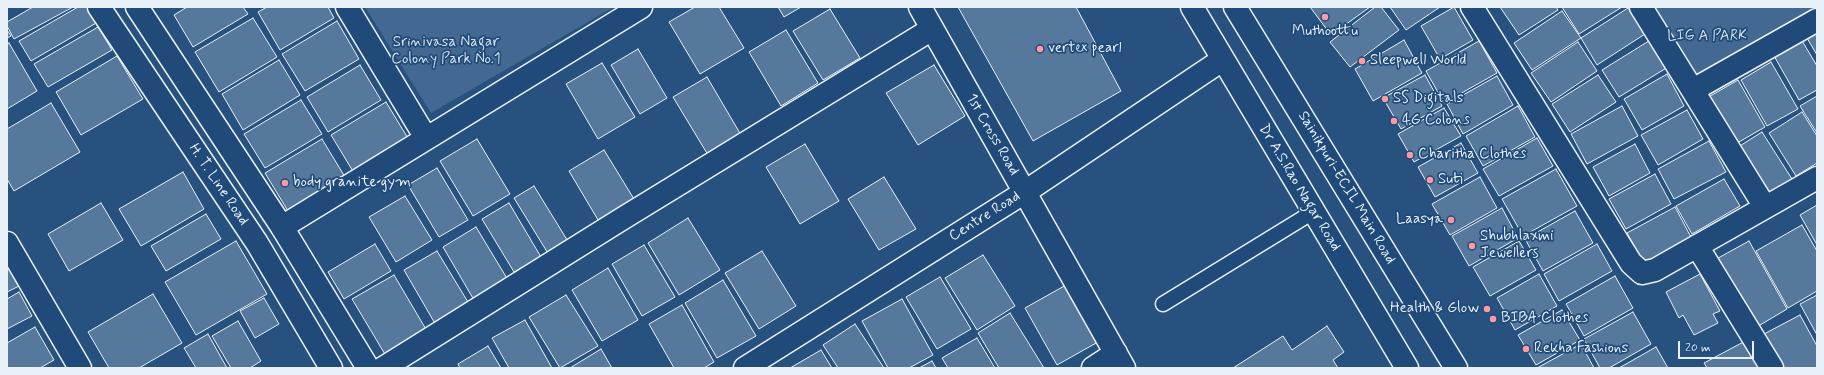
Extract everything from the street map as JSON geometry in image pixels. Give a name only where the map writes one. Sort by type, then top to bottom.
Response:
[{"type":"street","name":"H. T. Line Road","points":[[98,7],[257,243],[331,368]]},
{"type":"street","name":"H. T. Line Road","points":[[136,7],[282,227],[368,368]]},
{"type":"street","points":[[347,7],[426,138]]},
{"type":"street","points":[[282,227],[641,7]]},
{"type":"street","name":"1st Cross Road","points":[[920,7],[1120,361]]},
{"type":"street","name":"Dr A.S.Rao Nagar Road","points":[[1192,7],[1222,60],[1407,368]]},
{"type":"street","name":"Sainikpuri-ECIL Main Road","points":[[1235,7],[1456,368]]},
{"type":"street","points":[[1472,7],[1631,263],[1642,273],[1655,270],[1817,178]]},
{"type":"street","points":[[1641,7],[1765,208]]},
{"type":"street","points":[[1693,90],[1817,20]]},
{"type":"street","points":[[383,368],[639,208],[932,29]]},
{"type":"street","name":"Centre Road","points":[[745,368],[1025,192],[1222,60]]},
{"type":"street","points":[[7,243],[80,368]]},
{"type":"street","points":[[1697,246],[1772,368]]},
{"type":"street","points":[[1093,368],[1120,361]]},
{"type":"lane","points":[[1163,304],[1314,212]]},
{"type":"green space","name":"Srinivasa Nagar Colony Park No.1","points":[[365,7],[611,7],[612,8],[431,113]]},
{"type":"green space","name":"LIG A PARK","points":[[1652,7],[1817,7],[1817,9],[1695,78]]},
{"type":"building","points":[[33,7],[73,7],[14,39],[7,26],[7,22]]},
{"type":"building","points":[[78,7],[89,7],[98,22],[31,61],[19,41]]},
{"type":"building","points":[[187,7],[243,7],[248,14],[193,47],[174,15]]},
{"type":"building","points":[[267,7],[328,7],[334,18],[280,50],[258,12]]},
{"type":"building","points":[[695,7],[719,7],[744,48],[700,74],[669,22]]},
{"type":"building","points":[[778,7],[801,7],[784,17]]},
{"type":"building","name":"vertex pearl","points":[[958,7],[1076,7],[1121,91],[1033,141]]},
{"type":"building","points":[[1310,7],[1370,7],[1331,35]]},
{"type":"building","points":[[1375,7],[1381,7],[1399,30],[1350,67],[1330,42]]},
{"type":"building","points":[[1390,7],[1440,7],[1406,30]]},
{"type":"building","points":[[1454,7],[1473,40],[1440,59],[1421,26]]},
{"type":"building","points":[[1500,7],[1556,7],[1558,10],[1519,35]]},
{"type":"building","points":[[1562,7],[1622,7],[1579,34]]},
{"type":"building","points":[[1628,8],[1645,34],[1597,65],[1581,38]]},
{"type":"building","points":[[830,9],[860,58],[823,80],[793,31]]},
{"type":"building","points":[[1562,11],[1581,38],[1532,70],[1514,43]]},
{"type":"building","points":[[253,18],[277,57],[219,92],[195,52]]},
{"type":"building","points":[[337,21],[359,59],[305,91],[282,54]]},
{"type":"building","points":[[98,27],[112,50],[48,87],[34,64]]},
{"type":"building","points":[[7,30],[11,36],[7,38]]},
{"type":"building","points":[[786,30],[818,83],[781,106],[749,52]]},
{"type":"building","points":[[1817,32],[1817,55],[1807,38]]},
{"type":"building","points":[[1652,39],[1668,67],[1619,97],[1602,70]]},
{"type":"building","points":[[1801,39],[1817,66],[1817,90],[1799,100],[1773,54]]},
{"type":"building","points":[[1404,40],[1422,73],[1373,101],[1355,69]]},
{"type":"building","points":[[1479,41],[1497,73],[1444,103],[1426,71]]},
{"type":"building","points":[[1578,42],[1597,71],[1551,102],[1531,73]]},
{"type":"building","points":[[9,43],[37,91],[7,109],[7,44]]},
{"type":"building","points":[[638,49],[667,98],[640,114],[611,65]]},
{"type":"building","points":[[117,56],[143,99],[81,135],[56,92]]},
{"type":"building","points":[[279,60],[300,95],[243,130],[222,94]]},
{"type":"building","points":[[1771,62],[1798,109],[1767,126],[1741,80]]},
{"type":"building","points":[[602,63],[635,117],[598,139],[566,84]]},
{"type":"building","points":[[360,65],[381,100],[328,132],[307,97]]},
{"type":"building","points":[[934,65],[965,116],[918,145],[886,93]]},
{"type":"building","points":[[1667,74],[1684,106],[1642,130],[1624,99]]},
{"type":"building","points":[[1425,75],[1442,106],[1401,129],[1383,98]]},
{"type":"building","points":[[1598,75],[1616,102],[1570,132],[1552,104]]},
{"type":"building","points":[[1497,76],[1513,105],[1463,134],[1447,104]]},
{"type":"building","points":[[707,77],[741,135],[708,155],[673,97]]},
{"type":"building","points":[[1738,80],[1765,127],[1732,146],[1705,99]]},
{"type":"building","points":[[1817,96],[1817,133],[1800,106]]},
{"type":"building","points":[[301,100],[322,134],[265,168],[244,134]]},
{"type":"building","points":[[386,102],[409,140],[354,173],[331,135]]},
{"type":"building","points":[[51,103],[80,152],[14,191],[7,179],[7,129]]},
{"type":"building","points":[[1518,106],[1535,137],[1483,166],[1466,136]]},
{"type":"building","points":[[1622,106],[1638,136],[1587,164],[1571,134]]},
{"type":"building","points":[[1444,108],[1461,136],[1414,162],[1398,134]]},
{"type":"building","points":[[1687,110],[1703,139],[1658,165],[1641,135]]},
{"type":"building","points":[[1802,112],[1817,136],[1817,163],[1796,176],[1769,133]]},
{"type":"building","points":[[1762,132],[1792,179],[1764,196],[1735,149]]},
{"type":"building","points":[[1537,138],[1553,166],[1499,196],[1483,169]]},
{"type":"building","points":[[322,139],[345,177],[288,211],[265,173]]},
{"type":"building","points":[[477,139],[510,194],[473,216],[440,161]]},
{"type":"building","points":[[1709,141],[1726,172],[1674,199],[1658,169]]},
{"type":"building","points":[[1461,143],[1478,173],[1435,197],[1418,167]]},
{"type":"building","points":[[805,144],[839,201],[800,224],[766,167]]},
{"type":"building","points":[[1635,144],[1650,173],[1609,196],[1593,167]]},
{"type":"building","points":[[604,150],[637,204],[601,225],[569,171]]},
{"type":"building","points":[[437,168],[468,220],[439,237],[408,185]]},
{"type":"building","points":[[1556,169],[1577,206],[1523,236],[1502,199]]},
{"type":"building","points":[[183,172],[204,209],[141,246],[119,209]]},
{"type":"building","points":[[1655,174],[1671,204],[1626,229],[1609,199]]},
{"type":"building","points":[[884,177],[916,229],[879,250],[848,199]]},
{"type":"building","points":[[1480,177],[1497,208],[1450,235],[1432,204]]},
{"type":"building","points":[[1724,179],[1740,206],[1692,234],[1676,206]]},
{"type":"building","points":[[534,186],[569,243],[549,255],[514,198]]},
{"type":"building","points":[[405,196],[432,240],[396,262],[369,217]]},
{"type":"building","points":[[101,203],[123,240],[69,271],[48,234]]},
{"type":"building","points":[[509,203],[541,257],[514,272],[482,219]]},
{"type":"building","points":[[1817,205],[1817,245],[1800,215]]},
{"type":"building","points":[[1675,207],[1692,239],[1645,265],[1627,233]]},
{"type":"building","points":[[1502,208],[1518,238],[1469,266],[1452,236]]},
{"type":"building","points":[[1575,211],[1593,243],[1543,271],[1525,239]]},
{"type":"building","points":[[206,214],[221,239],[166,271],[151,246]]},
{"type":"building","points":[[688,218],[720,270],[679,295],[648,243]]},
{"type":"building","points":[[1802,225],[1817,251],[1817,291],[1788,308],[1756,251]]},
{"type":"building","points":[[476,227],[508,280],[474,300],[443,247]]},
{"type":"building","points":[[236,241],[267,294],[196,335],[165,282]]},
{"type":"building","points":[[1519,241],[1536,270],[1490,296],[1473,267]]},
{"type":"building","points":[[1749,241],[1787,309],[1750,331],[1711,262]]},
{"type":"building","points":[[375,244],[391,271],[344,299],[328,272]]},
{"type":"building","points":[[1597,244],[1612,271],[1559,301],[1544,274]]},
{"type":"building","points":[[644,245],[675,297],[642,316],[612,264]]},
{"type":"building","points":[[437,251],[471,307],[437,327],[404,270]]},
{"type":"building","points":[[762,251],[796,306],[759,329],[725,273]]},
{"type":"building","points":[[983,255],[1015,306],[977,330],[945,278]]},
{"type":"building","points":[[8,265],[19,286],[7,292],[7,266]]},
{"type":"building","points":[[608,268],[638,320],[602,341],[572,290]]},
{"type":"building","points":[[1539,274],[1557,306],[1515,330],[1497,298]]},
{"type":"building","points":[[1700,274],[1720,311],[1713,314],[1718,323],[1694,335],[1683,315],[1679,318],[1666,292]]},
{"type":"building","points":[[394,275],[427,331],[386,356],[352,299]]},
{"type":"building","points":[[1615,276],[1633,308],[1584,336],[1566,304]]},
{"type":"building","points":[[940,277],[971,329],[937,349],[906,297]]},
{"type":"building","points":[[723,280],[756,336],[717,358],[685,303]]},
{"type":"building","points":[[1066,285],[1098,342],[1057,365],[1025,308]]},
{"type":"building","points":[[19,292],[32,316],[7,329],[7,299]]},
{"type":"building","points":[[153,294],[182,343],[139,368],[109,368],[88,332]]},
{"type":"building","points":[[566,295],[598,346],[560,368],[529,317]]},
{"type":"building","points":[[1817,295],[1817,335],[1800,304]]},
{"type":"building","points":[[264,298],[279,324],[255,338],[240,311]]},
{"type":"building","points":[[902,299],[933,355],[909,368],[888,368],[862,321]]},
{"type":"building","points":[[682,305],[714,362],[704,368],[674,368],[649,324]]},
{"type":"building","points":[[1562,310],[1580,340],[1536,365],[1518,335]]},
{"type":"building","points":[[1633,312],[1651,344],[1609,368],[1600,368],[1584,339]]},
{"type":"building","points":[[1010,313],[1044,368],[999,368],[978,333]]},
{"type":"building","points":[[1800,315],[1817,346],[1817,368],[1781,368],[1764,334]]},
{"type":"building","points":[[525,320],[552,368],[509,368],[492,338]]},
{"type":"building","points":[[238,321],[261,361],[250,368],[231,368],[212,336]]},
{"type":"building","points":[[855,324],[884,368],[838,368],[823,345]]},
{"type":"building","points":[[1327,326],[1344,352],[1333,360],[1338,368],[1233,368],[1283,336],[1292,350]]},
{"type":"building","points":[[35,327],[54,360],[40,368],[7,368],[7,343]]},
{"type":"building","points":[[208,334],[227,368],[196,368],[184,348]]},
{"type":"building","points":[[977,338],[995,368],[948,368],[942,358]]},
{"type":"building","points":[[1749,339],[1764,368],[1707,368],[1704,363]]},
{"type":"building","points":[[1581,344],[1594,368],[1537,368]]},
{"type":"building","points":[[488,346],[501,368],[460,368],[458,364]]},
{"type":"building","points":[[1656,347],[1668,368],[1619,368]]},
{"type":"building","points":[[601,349],[612,368],[570,368]]},
{"type":"building","points":[[821,350],[832,368],[790,368]]},
{"type":"building","points":[[932,361],[936,368],[919,368]]},
{"type":"place","name":"Muthoottu","points":[[1325,17]]},
{"type":"place","name":"vertex pearl","points":[[1040,49]]},
{"type":"place","name":"Sleepwell World","points":[[1362,61]]},
{"type":"place","name":"SS Digitals","points":[[1385,99]]},
{"type":"place","name":"4G Colons","points":[[1394,121]]},
{"type":"place","name":"Charitha Clothes","points":[[1410,155]]},
{"type":"place","name":"Suti","points":[[1430,180]]},
{"type":"place","name":"body granite gym","points":[[285,183]]},
{"type":"place","name":"Laasya","points":[[1451,220]]},
{"type":"place","name":"Shubhlaxmi Jewellers","points":[[1472,246]]},
{"type":"place","name":"Health & Glow","points":[[1487,309]]},
{"type":"place","name":"BIBA Clothes","points":[[1493,319]]},
{"type":"place","name":"Rekha Fashions","points":[[1526,349]]}]
